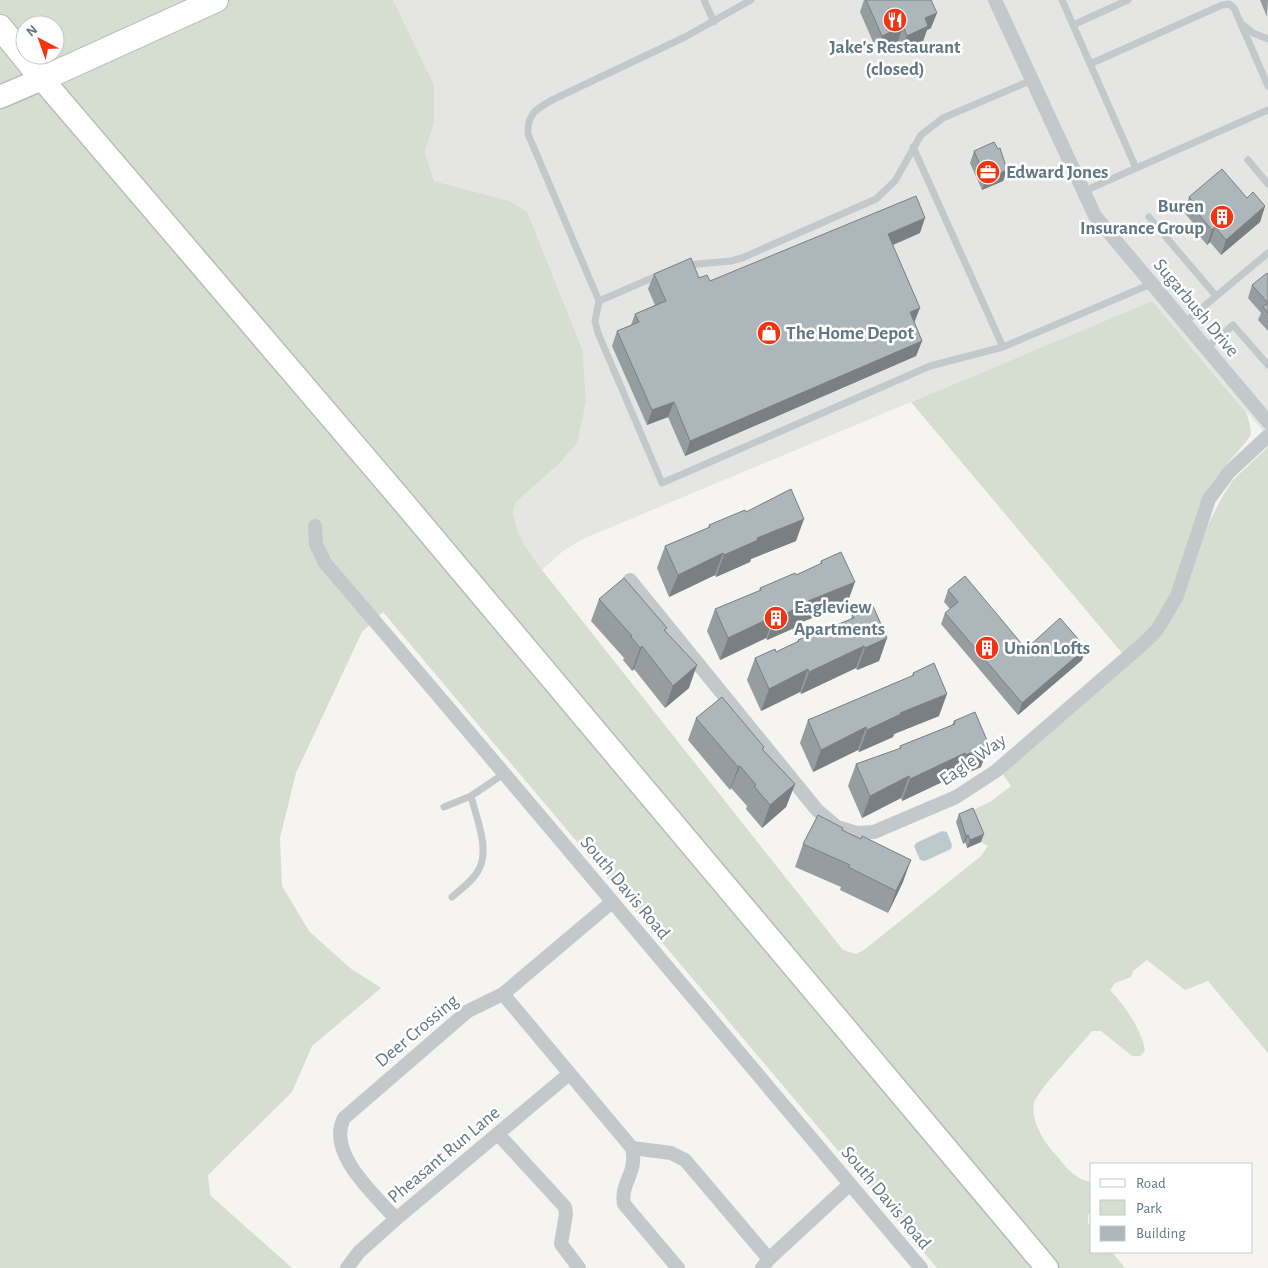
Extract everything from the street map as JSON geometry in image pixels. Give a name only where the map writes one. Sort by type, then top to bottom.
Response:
[{"type":"highway","points":[[0,27],[42,79],[216,0]]},
{"type":"main road","points":[[0,97],[42,79],[399,497],[1047,1268]]},
{"type":"street","name":"Sugarbush Drive","points":[[995,0],[1094,216],[1268,422]]},
{"type":"street","name":"Eagle Way","points":[[630,580],[818,810],[837,827],[857,832],[874,832],[956,797],[975,786],[1014,756],[1145,642],[1166,617],[1177,596],[1202,517],[1214,492],[1229,472],[1268,436]]},
{"type":"street","name":"South Davis Road","points":[[315,526],[316,544],[325,563],[505,773],[921,1268]]},
{"type":"street","name":"Deer Crossing","points":[[396,1219],[370,1189],[342,1151],[340,1141],[342,1123],[364,1099],[468,1011],[503,994],[612,902]]},
{"type":"street","points":[[503,994],[632,1148],[634,1168],[624,1192],[624,1204],[678,1268]]},
{"type":"street","name":"Pheasant Run Lane","points":[[347,1268],[359,1252],[396,1219],[569,1074]]},
{"type":"street","points":[[498,1134],[564,1207],[566,1214],[561,1244],[579,1268]]},
{"type":"street","points":[[632,1148],[671,1153],[686,1160],[766,1263],[850,1184]]},
{"type":"lane","points":[[704,0],[714,22]]},
{"type":"lane","points":[[752,0],[714,22],[537,108],[527,122],[528,134],[599,301],[595,321],[598,333],[662,483],[930,366],[1002,347],[1151,284]]},
{"type":"lane","points":[[1062,0],[1136,168]]},
{"type":"lane","points":[[1073,25],[1128,0]]},
{"type":"lane","points":[[1090,64],[1222,5],[1232,6],[1268,86]]},
{"type":"lane","points":[[1237,16],[1249,31],[1268,39]]},
{"type":"lane","points":[[1261,70],[1268,75]]},
{"type":"lane","points":[[599,301],[673,270],[693,264],[730,261],[742,258],[876,199],[891,186],[913,147],[929,127],[942,118],[1032,80]]},
{"type":"lane","points":[[1082,192],[1268,110]]},
{"type":"lane","points":[[913,147],[1002,347]]},
{"type":"lane","points":[[1248,160],[1268,184]]},
{"type":"lane","points":[[1150,217],[1216,296]]},
{"type":"lane","points":[[1184,323],[1268,252]]},
{"type":"lane","points":[[1205,348],[1233,325],[1268,365]]},
{"type":"lane","points":[[444,807],[472,796],[505,773]]},
{"type":"lane","points":[[452,897],[478,871],[482,864],[481,840],[472,796]]},
{"type":"shaded area","points":[[393,0],[1268,0],[1268,437],[1152,301],[583,539],[563,551],[542,570],[525,546],[516,527],[513,512],[516,502],[560,463],[577,443],[510,201],[434,181],[425,152],[434,123],[434,85]]},
{"type":"shaded area","points":[[942,831],[947,832],[952,845],[951,849],[925,861],[920,860],[914,846],[916,843]]},
{"type":"green space","points":[[0,0],[207,0],[65,64],[65,15],[15,15],[15,40],[0,21]]},
{"type":"green space","points":[[225,0],[393,0],[434,85],[434,123],[425,152],[434,181],[510,201],[527,212],[582,349],[586,401],[577,443],[560,463],[516,502],[513,512],[516,527],[525,546],[843,950],[856,954],[864,950],[981,856],[988,846],[981,842],[973,810],[990,802],[1011,786],[1002,773],[1164,631],[1185,594],[1208,525],[1221,499],[1233,480],[1268,447],[1268,1053],[1208,981],[1185,990],[1147,960],[1133,971],[1131,977],[1115,983],[1110,990],[1132,1019],[1145,1051],[1140,1056],[1132,1056],[1101,1031],[1092,1031],[1051,1078],[1034,1103],[1033,1110],[1036,1124],[1047,1145],[1071,1172],[1081,1179],[1090,1182],[1090,1213],[1088,1215],[1088,1223],[1090,1226],[1090,1253],[1113,1253],[1125,1268],[1052,1268],[49,80]]},
{"type":"green space","points":[[0,33],[15,51],[15,65],[26,65],[37,78],[0,93]]},
{"type":"green space","points":[[36,65],[63,65],[43,74]]},
{"type":"green space","points":[[42,84],[1044,1268],[937,1268],[383,612],[362,632],[296,773],[280,838],[282,886],[309,931],[350,968],[381,988],[312,1046],[292,1092],[208,1175],[210,1195],[292,1268],[0,1268],[0,102]]},
{"type":"green space","points":[[1152,301],[1246,412],[1251,435],[1220,472],[1204,496],[1176,578],[1162,610],[1146,632],[1122,653],[911,402]]},
{"type":"building","name":"Jake's Restaurant (closed)","points":[[866,0],[931,0],[937,13],[925,18],[928,26],[907,36],[903,26],[882,36]]},
{"type":"building","points":[[994,142],[998,149],[1000,148],[1007,170],[986,179],[974,151]]},
{"type":"building","points":[[1222,169],[1247,198],[1253,192],[1265,206],[1226,240],[1215,227],[1212,230],[1197,212],[1200,210],[1189,197]]},
{"type":"building","name":"The Home Depot","points":[[916,196],[925,218],[888,234],[920,308],[910,312],[922,341],[690,441],[674,402],[652,410],[617,331],[639,322],[635,314],[666,301],[654,274],[691,258],[699,278],[707,275],[710,281]]},
{"type":"building","points":[[1267,273],[1268,275],[1268,303],[1252,285]]},
{"type":"building","points":[[1268,303],[1268,313],[1263,307]]},
{"type":"building","points":[[791,489],[804,519],[757,538],[758,540],[724,555],[723,553],[678,575],[665,546],[710,527],[709,525],[745,510],[746,512]]},
{"type":"building","points":[[841,552],[855,582],[808,601],[809,603],[775,618],[774,616],[728,638],[715,609],[761,590],[760,588],[795,573],[796,575]]},
{"type":"building","name":"Union Lofts","points":[[965,576],[1026,649],[1060,618],[1086,648],[1022,703],[945,613],[958,602],[948,590]]},
{"type":"building","points":[[624,578],[667,628],[664,630],[697,665],[673,686],[642,646],[640,648],[632,636],[599,599]]},
{"type":"building","points":[[873,606],[887,638],[865,648],[864,646],[809,672],[808,669],[769,689],[755,658],[775,649],[776,652],[798,640],[854,618],[852,615]]},
{"type":"building","points":[[934,663],[947,694],[900,713],[867,730],[866,727],[821,750],[808,720],[914,675],[913,673]]},
{"type":"building","points":[[722,697],[764,747],[762,749],[795,784],[770,805],[740,766],[738,767],[696,718]]},
{"type":"building","points":[[975,712],[989,745],[966,755],[965,753],[910,779],[909,776],[870,796],[856,764],[901,748],[900,746],[955,724],[954,721]]},
{"type":"building","points":[[973,808],[984,834],[970,840],[968,835],[966,836],[959,814]]},
{"type":"building","points":[[818,815],[843,828],[842,830],[861,839],[862,836],[911,860],[896,891],[848,867],[850,865],[803,844]]},
{"type":"place","name":"Jake's Restaurant (closed)","points":[[895,20]]},
{"type":"place","name":"Edward Jones","points":[[988,172]]},
{"type":"place","name":"Buren Insurance Group","points":[[1222,217]]},
{"type":"place","name":"The Home Depot","points":[[769,333]]},
{"type":"place","name":"Eagleview Apartments","points":[[776,618]]},
{"type":"place","name":"Union Lofts","points":[[987,648]]}]
